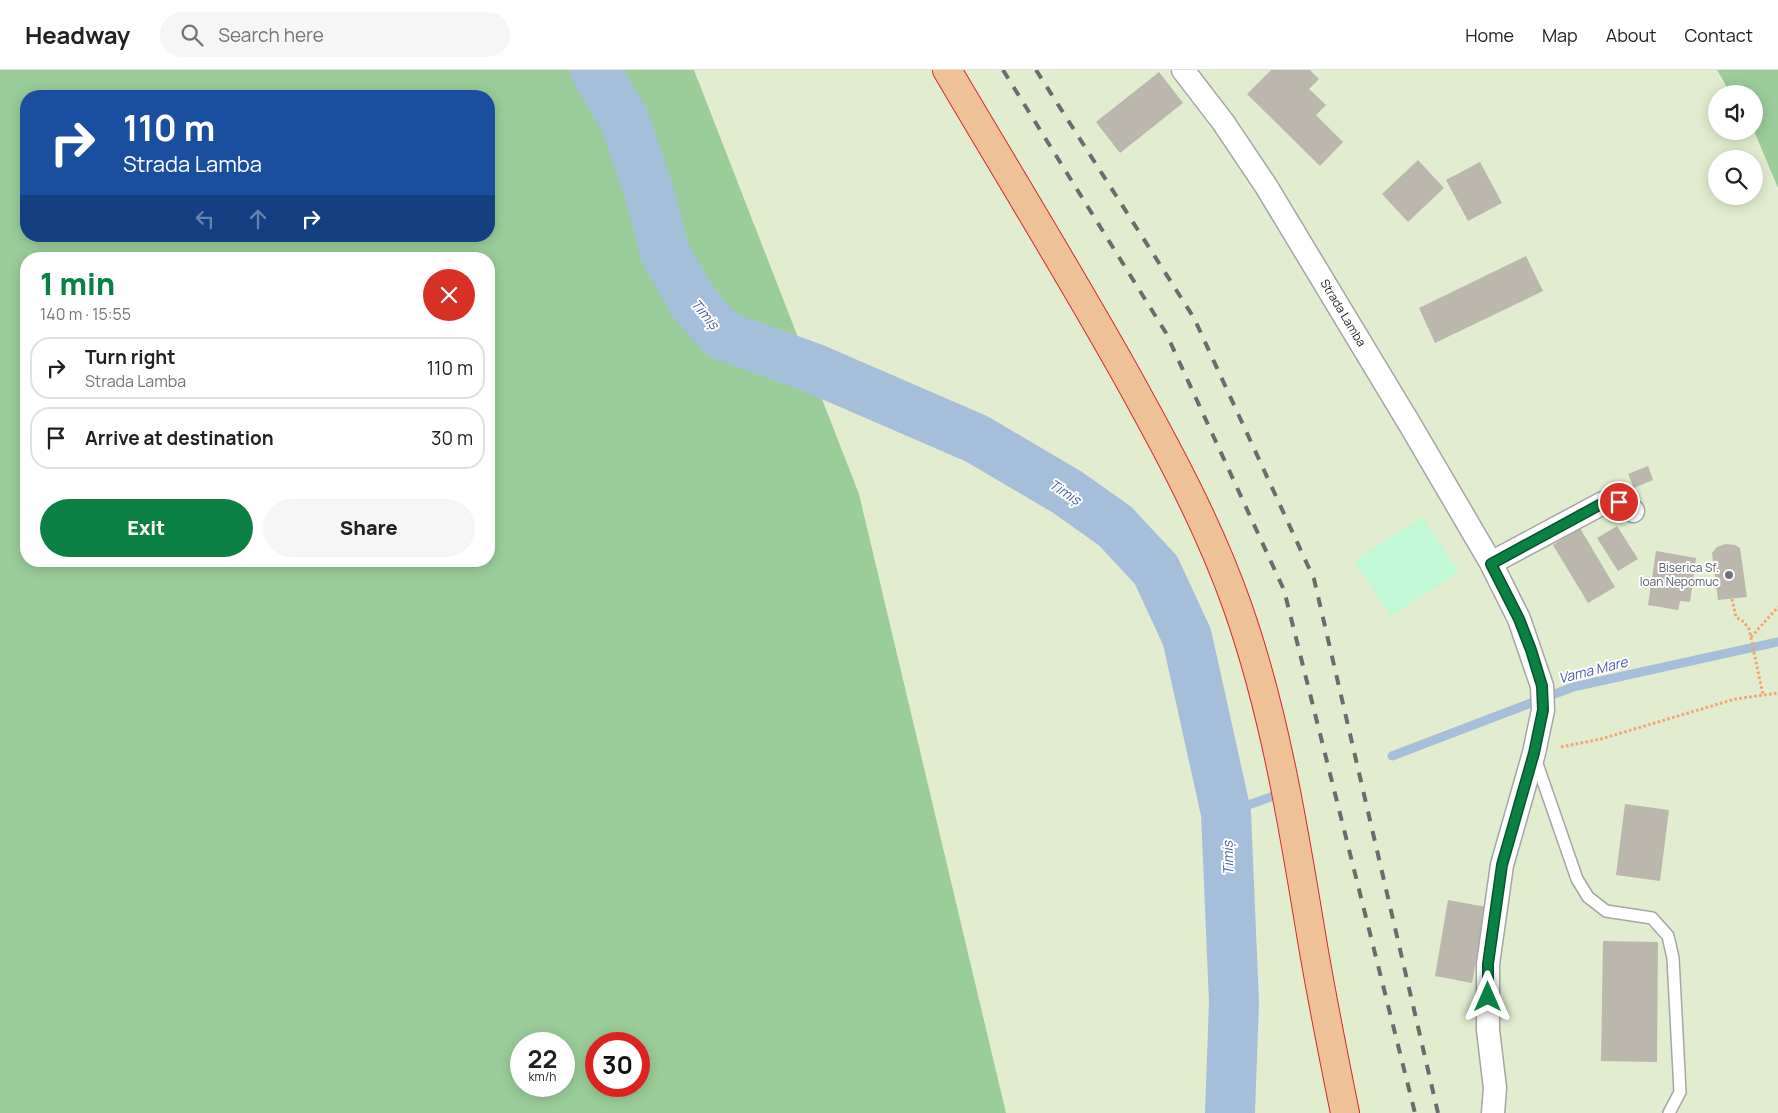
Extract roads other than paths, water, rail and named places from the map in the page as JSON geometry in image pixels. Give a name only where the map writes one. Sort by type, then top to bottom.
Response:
[{"type":"highway","points":[[946,70],[1105,336],[1149,415],[1200,518],[1238,608],[1264,694],[1289,804],[1313,948],[1345,1113]]},
{"type":"street","name":"Strada Lamba","points":[[1183,70],[1223,122],[1266,186],[1412,428],[1491,564],[1519,619],[1542,686],[1543,710],[1534,753],[1502,865],[1488,964],[1488,1030],[1495,1088],[1493,1113]]},
{"type":"street","points":[[1491,564],[1603,503],[1619,502],[1633,511]]},
{"type":"lane","points":[[1534,753],[1577,879],[1588,897],[1606,911],[1652,918],[1668,936],[1673,958],[1680,1092],[1669,1113]]},
{"type":"waterway","name":"Timiș","points":[[595,70],[625,121],[649,192],[665,253],[694,304],[722,335],[813,368],[977,439],[1067,492],[1115,526],[1156,570],[1187,637],[1226,813],[1234,1002],[1230,1113]]},
{"type":"waterway","name":"Vama Mare","points":[[1392,756],[1573,687],[1778,642]]},
{"type":"waterway","name":"Vama Mare","points":[[1226,813],[1276,795]]},
{"type":"railway","points":[[1003,70],[1166,333],[1284,590],[1415,1113]]},
{"type":"railway","points":[[1036,70],[1194,318],[1314,579],[1438,1113]]},
{"type":"place","name":"Biserica Sf. Ioan Nepomuc","points":[[1729,575]]}]
